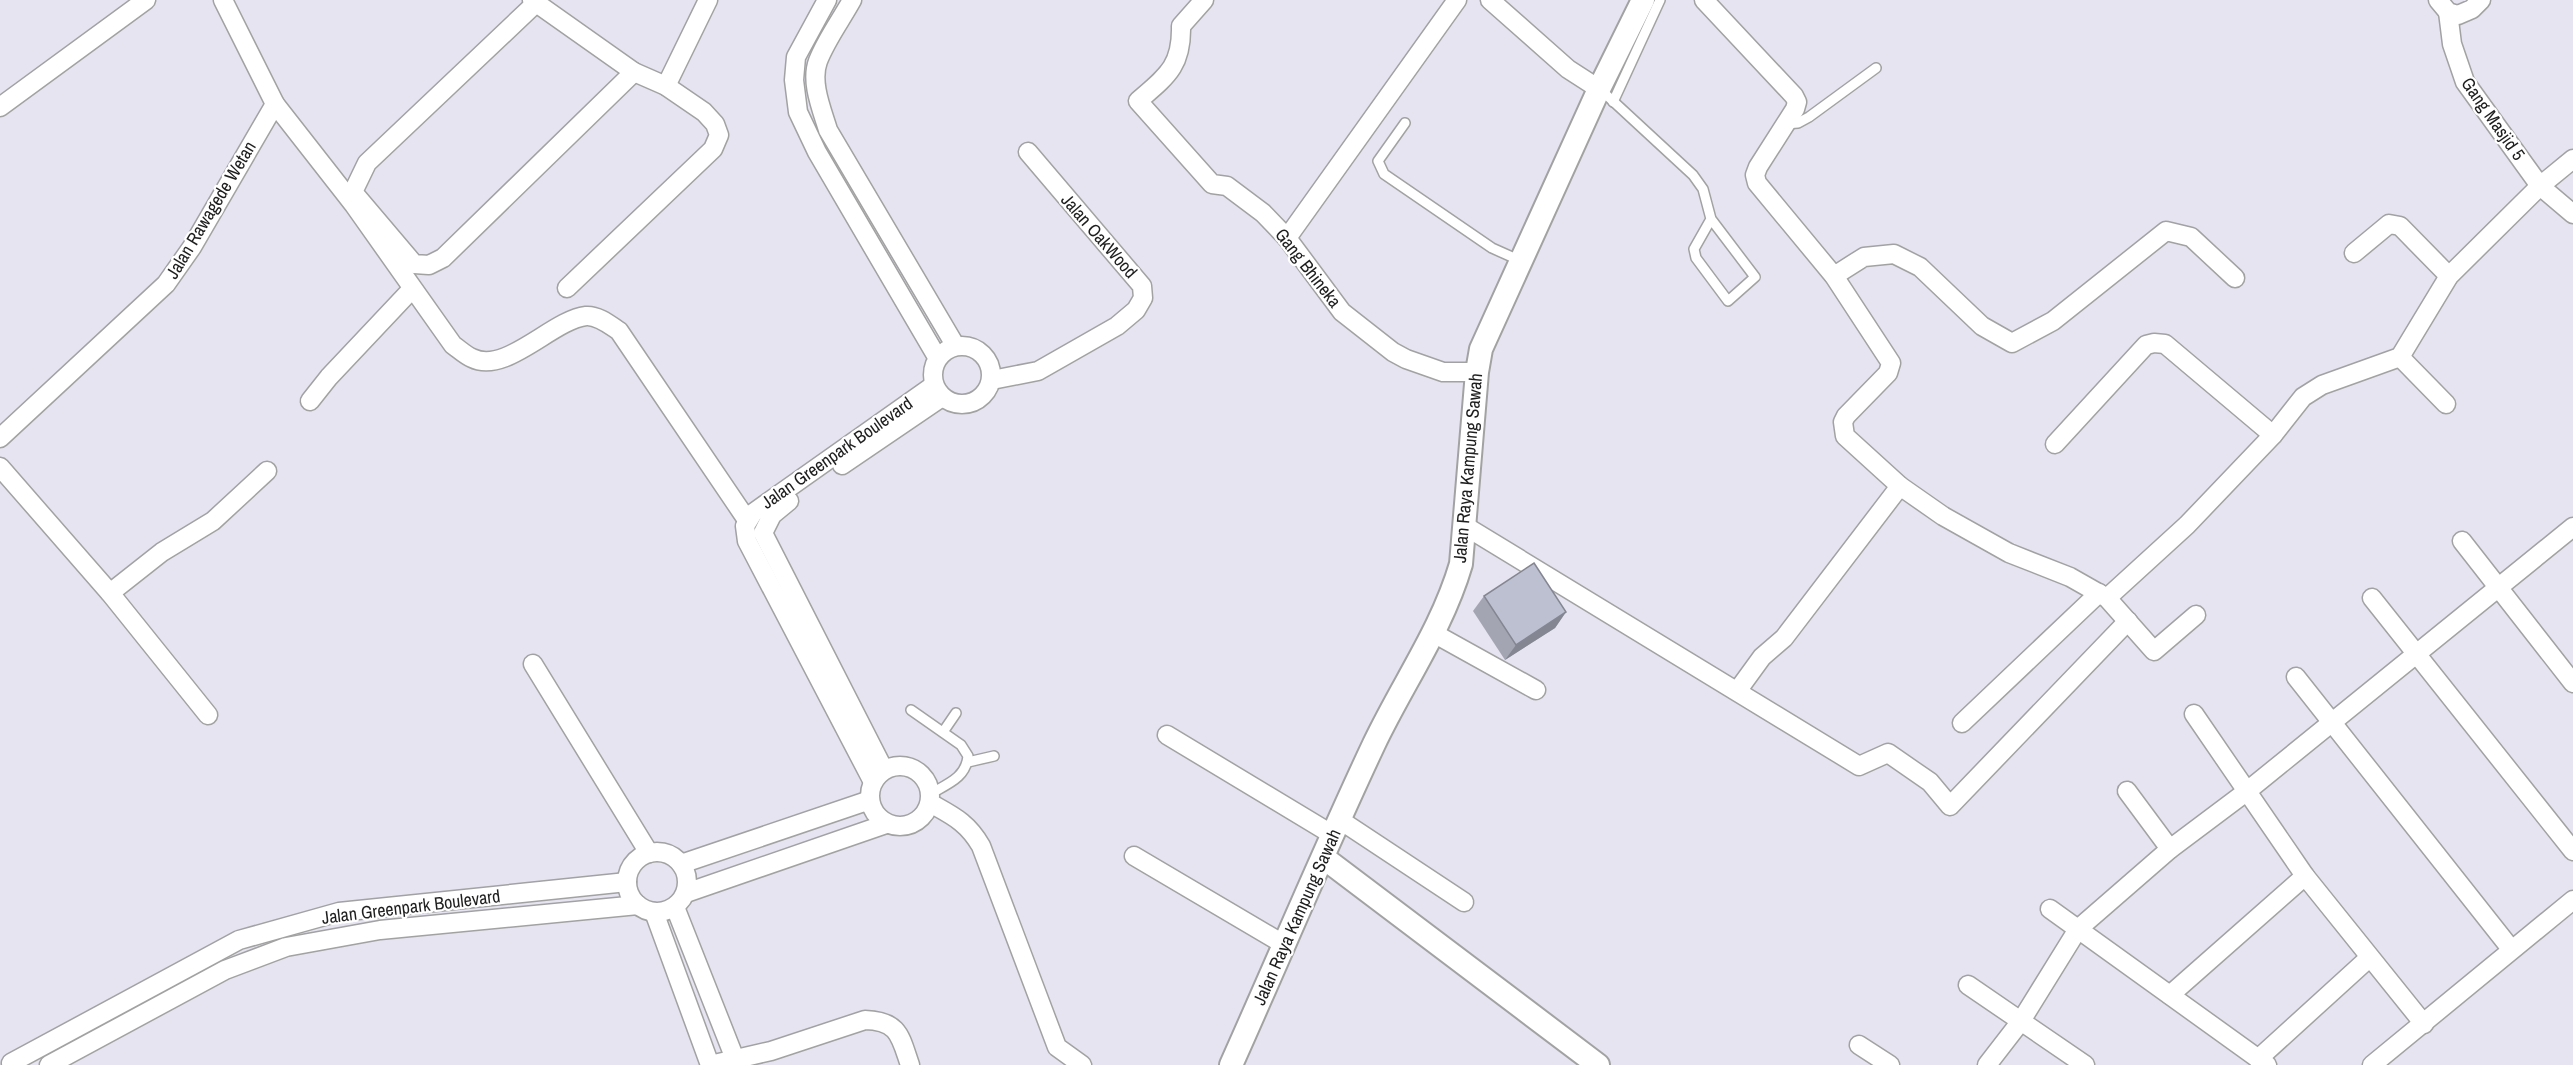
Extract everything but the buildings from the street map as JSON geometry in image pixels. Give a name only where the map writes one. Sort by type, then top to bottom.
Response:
[{"type":"street","points":[[0,107],[146,0]]},
{"type":"street","points":[[223,0],[275,104],[354,205],[453,345],[473,359],[492,361],[520,350],[563,324],[587,316],[602,320],[619,331],[747,520]]},
{"type":"street","points":[[666,86],[708,0]]},
{"type":"street","points":[[827,0],[796,57],[794,80],[798,112],[817,152],[937,357]]},
{"type":"street","points":[[852,0],[817,63],[816,81],[819,103],[828,130],[956,345]]},
{"type":"street","name":"Gang Bhineka","points":[[1204,0],[1181,26],[1182,48],[1174,66],[1138,100],[1212,184],[1227,186],[1263,213],[1287,238],[1337,306],[1393,352],[1443,372],[1477,372]]},
{"type":"street","points":[[1287,238],[1457,0]]},
{"type":"street","points":[[1490,0],[1568,69],[1606,96]]},
{"type":"street","name":"Jalan Raya Kampung Sawah","points":[[1231,1065],[1375,742],[1435,634],[1452,594],[1461,564],[1477,372],[1481,349],[1606,96],[1643,0]]},
{"type":"street","points":[[1704,0],[1794,96],[1797,102],[1795,108],[1758,167],[1755,175],[1757,183],[1834,276],[1891,366],[1888,373],[1846,416],[1843,430],[1845,436],[1900,486],[1943,516],[2009,553],[2070,577],[2103,595],[2154,651],[2196,615]]},
{"type":"street","points":[[2443,6],[2458,15],[2472,9],[2481,0]]},
{"type":"street","points":[[567,288],[713,149],[719,135],[715,124],[704,112],[666,86],[634,72],[534,2],[367,163],[358,177],[353,192],[414,264],[429,265],[443,258],[634,72]]},
{"type":"street","name":"Gang Masjid 5","points":[[2443,6],[2452,44],[2465,82],[2540,186],[2573,214]]},
{"type":"street","name":"Jalan Rawagede Wetan","points":[[0,438],[166,284],[192,247],[275,104]]},
{"type":"street","name":"Jalan OakWood","points":[[992,380],[1038,371],[1117,326],[1136,310],[1143,298],[1142,286],[1028,152]]},
{"type":"street","points":[[1962,723],[2103,595],[2187,525],[2273,435],[2303,397],[2322,385],[2400,357],[2449,276],[2540,186],[2573,159]]},
{"type":"street","points":[[2354,253],[2389,224],[2393,224],[2400,226],[2449,276]]},
{"type":"street","points":[[1834,276],[1864,257],[1894,254],[1920,267],[1982,326],[2012,343],[2053,321],[2166,231],[2191,237],[2235,278]]},
{"type":"street","points":[[310,401],[328,377],[412,289]]},
{"type":"street","points":[[2055,444],[2146,345],[2154,342],[2165,344],[2273,435]]},
{"type":"street","points":[[956,345],[975,347],[989,361],[992,380],[982,398],[962,405],[938,391],[932,371],[937,357],[956,345]]},
{"type":"street","points":[[2400,357],[2446,404]]},
{"type":"street","name":"Jalan Greenpark Boulevard","points":[[876,784],[747,541],[745,533],[747,520],[753,513],[938,391]]},
{"type":"street","name":"Jalan Greenpark Boulevard","points":[[876,784],[763,533],[772,515],[787,502],[938,391]]},
{"type":"street","points":[[0,467],[110,593],[208,715]]},
{"type":"street","points":[[110,593],[162,552],[213,521],[267,471]]},
{"type":"street","points":[[1738,690],[1762,657],[1784,638],[1900,486]]},
{"type":"street","points":[[1465,526],[1738,690],[1859,766],[1888,753],[1930,782],[1950,806],[2128,621]]},
{"type":"street","points":[[1987,1065],[2021,1021],[2078,929],[2170,849],[2246,792],[2573,527]]},
{"type":"street","points":[[2462,541],[2573,683]]},
{"type":"street","points":[[2372,598],[2573,850]]},
{"type":"street","points":[[1435,634],[1536,690]]},
{"type":"street","points":[[533,664],[648,853]]},
{"type":"street","points":[[2296,677],[2511,949]]},
{"type":"street","points":[[2194,714],[2305,876],[2424,1024]]},
{"type":"street","points":[[1167,735],[1464,902]]},
{"type":"street","points":[[681,864],[876,784],[894,766],[904,766],[922,776],[930,799],[926,812],[913,824],[895,826],[886,824],[875,814],[876,784]]},
{"type":"street","points":[[2127,790],[2170,849]]},
{"type":"street","points":[[930,799],[972,830],[981,846],[1056,1047],[1082,1065]]},
{"type":"street","points":[[646,909],[665,911],[680,900],[886,824]]},
{"type":"street","points":[[648,853],[672,856],[681,864],[687,878],[680,900],[720,1063],[646,909],[630,895],[627,882],[631,867],[648,853]]},
{"type":"street","points":[[1134,856],[1285,945]]},
{"type":"street","points":[[1324,858],[1598,1065]]},
{"type":"street","points":[[2170,995],[2305,876]]},
{"type":"street","name":"Jalan Greenpark Boulevard","points":[[9,1063],[239,940],[339,912],[627,882]]},
{"type":"street","points":[[2372,1065],[2573,900]]},
{"type":"street","name":"Jalan Greenpark Boulevard","points":[[49,1065],[225,970],[286,947],[380,930],[646,909]]},
{"type":"street","points":[[2050,909],[2263,1062],[2369,958]]},
{"type":"street","points":[[1968,986],[2085,1065]]},
{"type":"street","points":[[720,1063],[773,1058],[865,1020],[881,1020],[893,1026],[902,1039],[910,1065]]},
{"type":"street","points":[[1859,1045],[1890,1065]]},
{"type":"lane","points":[[1660,0],[1606,96],[1693,176],[1703,189],[1711,219],[1755,277],[1728,301],[1696,258],[1694,249],[1711,219]]},
{"type":"lane","points":[[1785,123],[1798,123],[1809,117],[1876,68]]},
{"type":"lane","points":[[1405,123],[1378,161],[1384,174],[1492,248],[1522,262]]},
{"type":"lane","points":[[911,710],[966,751],[968,762],[958,778],[930,799]]},
{"type":"lane","points":[[943,732],[956,713]]},
{"type":"lane","points":[[968,762],[994,756]]}]
